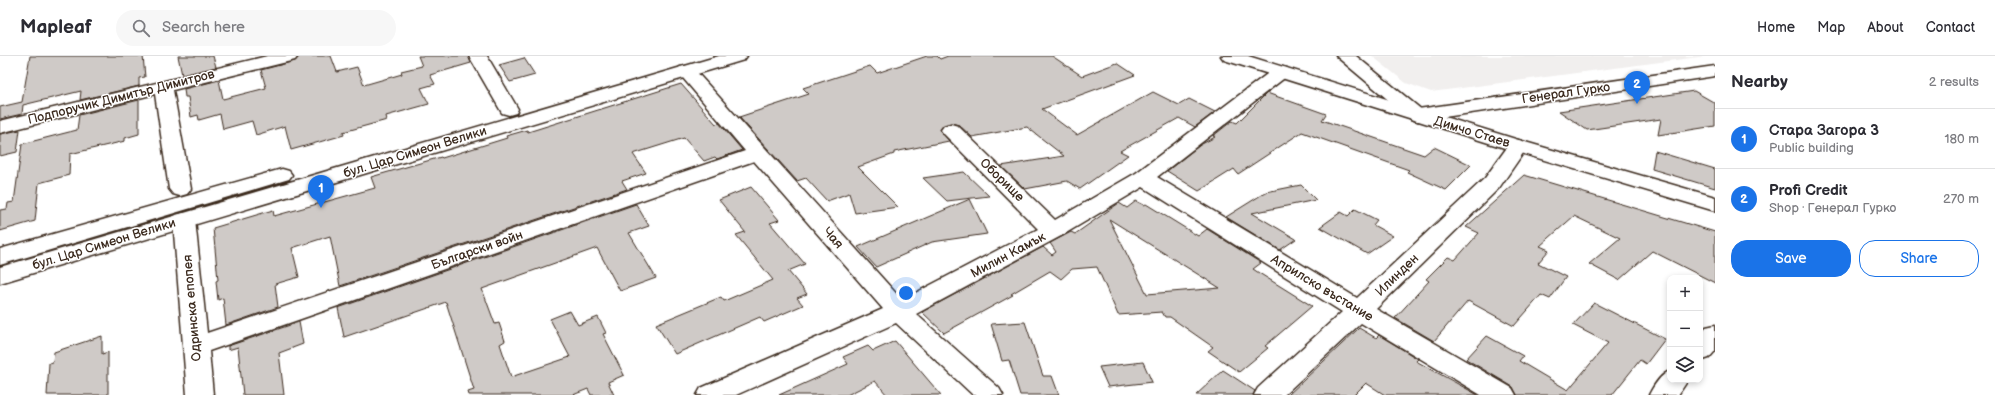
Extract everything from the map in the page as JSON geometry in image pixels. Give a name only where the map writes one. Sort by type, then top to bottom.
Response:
[{"type":"street","name":"Подпоручик Димитър Димитров","points":[[0,127],[289,56]]},
{"type":"street","points":[[478,56],[509,109]]},
{"type":"street","name":"бул. Цар Симеон Велики","points":[[0,257],[509,109],[689,64],[738,56]]},
{"type":"street","name":"Димчо Стаев","points":[[1230,56],[1518,146],[1715,204]]},
{"type":"street","points":[[1346,56],[1418,115]]},
{"type":"street","name":"бул. Цар Симеон Велики","points":[[0,275],[184,220],[689,64]]},
{"type":"street","name":"Чая","points":[[689,64],[758,153],[899,312],[990,395]]},
{"type":"street","name":"Генерал Гурко","points":[[1418,115],[1715,71]]},
{"type":"street","name":"Милин Камък","points":[[710,395],[899,312],[1053,230],[1143,178],[1281,72]]},
{"type":"street","points":[[163,87],[180,189]]},
{"type":"street","name":"Оборище","points":[[951,130],[1053,230]]},
{"type":"street","name":"Илинден","points":[[1267,395],[1359,311],[1492,183],[1518,146]]},
{"type":"street","name":"Български войн","points":[[196,346],[758,153]]},
{"type":"street","name":"Априлско въстание","points":[[1143,178],[1359,311],[1503,395]]},
{"type":"street","name":"Одринска епопея","points":[[184,220],[200,395]]},
{"type":"street","points":[[1703,348],[1715,334]]},
{"type":"street","points":[[1662,395],[1672,383]]},
{"type":"shaded area","points":[[1372,56],[1706,56],[1431,92],[1406,83]]},
{"type":"building","points":[[30,56],[143,56],[145,77],[139,78],[139,86],[80,100],[81,91],[23,105],[22,114],[0,119],[0,107],[22,102]]},
{"type":"building","points":[[178,56],[213,56],[216,67],[182,75]]},
{"type":"building","points":[[299,56],[331,56],[337,72],[357,67],[364,85],[402,74],[401,71],[422,66],[418,56],[468,56],[471,63],[430,75],[435,84],[421,88],[429,104],[386,116],[387,120],[343,132],[344,135],[291,150],[285,126],[256,135],[252,121],[223,129],[220,114],[199,120],[198,115],[191,117],[188,97],[185,97],[184,89],[219,80],[223,99],[266,88],[261,70],[295,61]]},
{"type":"building","points":[[927,56],[937,56],[940,59],[948,56],[1052,56],[1082,76],[1117,63],[1135,75],[1042,109],[1077,135],[1153,92],[1179,105],[1189,99],[1215,112],[1195,127],[1179,118],[1120,151],[1128,155],[1080,189],[1067,181],[1025,189],[1001,166],[1064,156],[1027,127],[972,137],[959,125],[951,123],[944,125],[940,130],[949,141],[894,152],[894,154],[858,167],[898,207],[855,213],[849,193],[827,201],[806,178],[797,181],[739,117],[809,94],[803,88],[870,66],[877,73]]},
{"type":"building","points":[[524,58],[535,75],[510,82],[499,65]]},
{"type":"building","points":[[681,84],[716,124],[719,123],[742,150],[717,159],[715,157],[704,161],[684,138],[633,154],[646,173],[622,181],[627,189],[340,286],[330,236],[292,248],[299,277],[275,284],[278,307],[226,325],[223,298],[218,300],[216,281],[218,280],[213,228],[273,210],[274,216],[375,188],[371,177],[441,157],[442,158],[507,138],[506,136],[527,130],[528,132]]},
{"type":"building","points":[[1694,91],[1715,103],[1715,126],[1658,135],[1661,119],[1587,130],[1559,111]]},
{"type":"building","points":[[1267,93],[1326,114],[1322,120],[1424,155],[1434,147],[1471,165],[1446,190],[1407,172],[1409,170],[1302,132],[1238,174],[1234,169],[1199,191],[1167,171],[1200,145],[1215,137],[1213,136],[1232,121],[1237,123]]},
{"type":"building","points":[[139,100],[139,134],[125,138],[125,141],[70,154],[69,175],[39,183],[35,221],[0,231],[0,210],[7,209],[8,203],[14,202],[22,144],[77,130],[79,115]]},
{"type":"building","points":[[20,130],[17,152],[0,156],[0,134]]},
{"type":"building","points":[[1655,151],[1715,169],[1715,188],[1652,169]]},
{"type":"building","points":[[964,172],[989,196],[947,201],[923,178]]},
{"type":"building","points":[[1524,175],[1715,232],[1715,283],[1703,277],[1703,275],[1699,275],[1652,251],[1619,280],[1589,264],[1620,238],[1574,216],[1540,246],[1549,250],[1538,263],[1566,277],[1550,299],[1541,295],[1514,326],[1468,301],[1434,341],[1395,318],[1429,281],[1426,279],[1448,257],[1455,260],[1479,233],[1466,227]]},
{"type":"building","points":[[1301,185],[1316,200],[1252,213],[1296,239],[1280,250],[1226,217],[1266,192]]},
{"type":"building","points":[[751,187],[779,220],[770,223],[805,264],[788,271],[807,294],[797,298],[803,305],[764,322],[760,317],[675,354],[656,324],[721,297],[724,301],[773,280],[736,235],[745,232],[719,200]]},
{"type":"building","points":[[970,199],[987,234],[932,242],[876,267],[858,247]]},
{"type":"building","points":[[1136,201],[1144,205],[1146,204],[1198,236],[1207,229],[1261,263],[1253,269],[1312,306],[1265,346],[1268,348],[1239,372],[1208,351],[1213,347],[1170,317],[1165,317],[1162,312],[1118,315],[1097,267],[1072,269],[1061,279],[1050,271],[1011,294],[1013,295],[944,333],[922,312],[1043,247],[1052,255],[1056,252],[1050,243],[1071,232],[1075,234],[1119,203],[1127,208]],"holes":[[[1109,219],[1220,288],[1147,294]]]},
{"type":"building","points":[[636,204],[649,226],[629,233],[656,278],[620,291],[597,248],[482,289],[495,324],[499,323],[505,341],[500,344],[511,377],[570,357],[550,319],[570,311],[578,325],[598,317],[606,333],[603,334],[624,375],[608,382],[614,395],[591,395],[588,389],[573,395],[469,395],[468,392],[474,390],[446,302],[344,337],[338,308]]},
{"type":"building","points":[[1355,209],[1377,220],[1373,225],[1393,236],[1367,254],[1320,227],[1341,212],[1348,216]]},
{"type":"building","points":[[1594,303],[1665,339],[1646,364],[1640,360],[1612,395],[1517,395],[1513,387],[1466,359],[1487,336],[1523,356],[1519,361],[1568,390],[1608,343],[1573,325]]},
{"type":"building","points":[[299,322],[303,344],[279,353],[284,395],[243,395],[238,347],[228,350],[228,346]]},
{"type":"building","points":[[1025,322],[1043,376],[1052,376],[1059,395],[1020,395],[1009,360],[1002,361],[991,324]]},
{"type":"building","points":[[1359,328],[1376,338],[1379,335],[1418,359],[1416,361],[1478,395],[1385,395],[1366,383],[1354,395],[1288,395]]},
{"type":"building","points":[[102,336],[102,354],[108,352],[108,395],[47,395],[49,363],[53,362],[54,352]]},
{"type":"building","points":[[895,341],[941,395],[887,395],[875,381],[847,395],[779,395],[848,364],[843,357],[868,346],[873,351]]},
{"type":"building","points":[[1143,362],[1152,382],[1108,387],[1099,367]]},
{"type":"building","points":[[1223,370],[1255,391],[1253,395],[1196,395]]},
{"type":"place","name":"Profi Credit","points":[[1637,104]]},
{"type":"place","name":"Стара Загора 3","points":[[321,208]]}]
